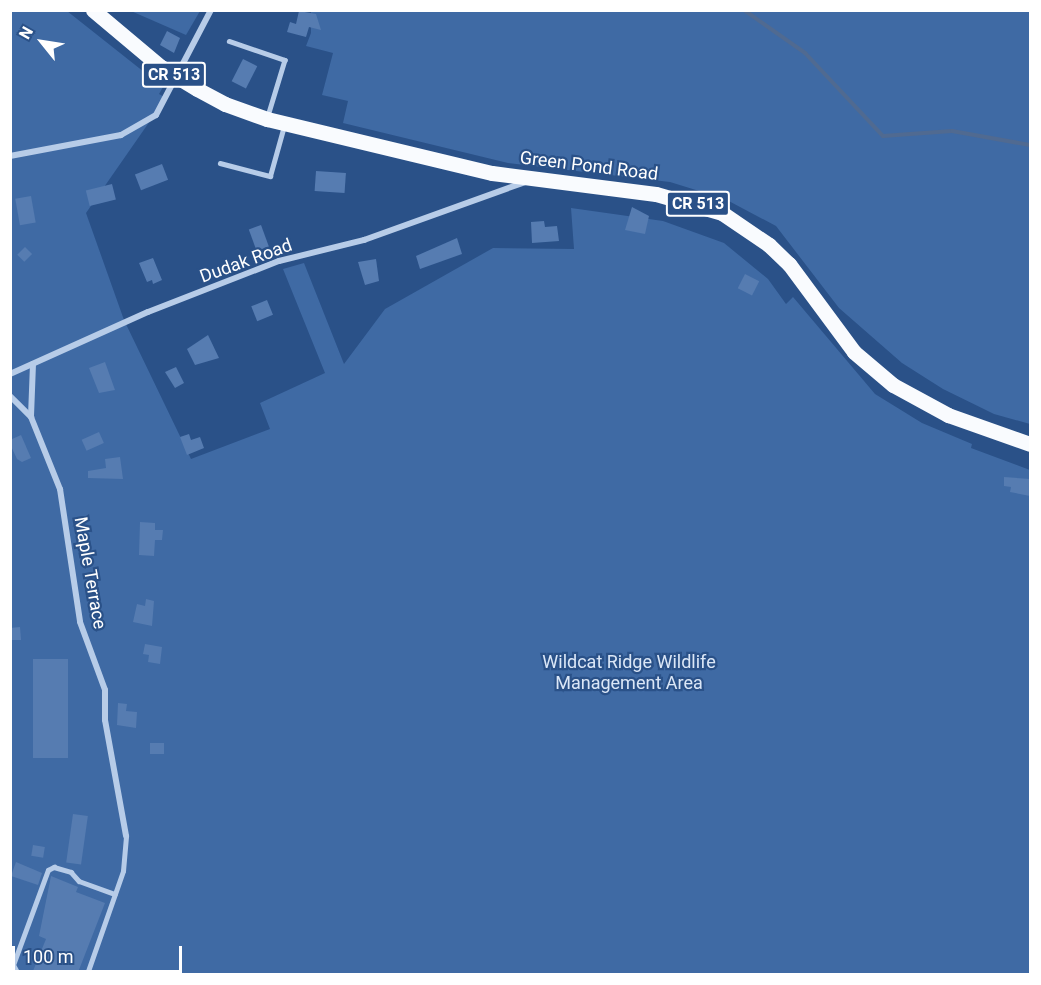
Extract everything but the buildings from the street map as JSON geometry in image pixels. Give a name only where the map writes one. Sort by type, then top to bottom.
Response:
[{"type":"main road","name":"Green Pond Road","points":[[93,10],[179,78],[225,104],[267,119],[531,180],[656,194],[722,213],[769,245],[789,264],[854,352],[893,385],[948,415],[1030,444]]},
{"type":"street","points":[[10,156],[103,139],[137,128],[156,115],[179,78],[211,10]]},
{"type":"street","name":"Dudak Road","points":[[10,374],[148,312],[279,261],[364,240],[531,180]]},
{"type":"street","points":[[31,417],[33,364]]},
{"type":"street","name":"Maple Terrace","points":[[10,396],[31,417],[60,489],[80,622],[105,690],[105,720],[126,836]]},
{"type":"lane","points":[[229,41],[285,60],[267,119]]},
{"type":"lane","points":[[220,163],[270,176],[284,124]]},
{"type":"lane","points":[[87,975],[123,871],[126,836]]},
{"type":"lane","points":[[18,975],[13,964],[48,870],[54,867],[70,872],[79,881],[115,894]]},
{"type":"green space","name":"Wildcat Ridge Wildlife Management Area","points":[[10,11],[67,11],[163,87],[159,94],[166,98],[86,213],[124,320],[191,459],[270,429],[260,403],[325,373],[283,269],[304,263],[344,364],[385,309],[493,248],[574,249],[571,208],[663,221],[724,243],[768,279],[786,304],[793,297],[875,394],[922,423],[972,444],[971,448],[1030,470],[1030,974],[11,974]]},
{"type":"green space","points":[[131,11],[200,11],[186,35]]},
{"type":"green space","points":[[311,11],[1030,11],[1030,424],[994,414],[943,389],[902,363],[839,308],[776,226],[725,199],[670,182],[508,163],[343,123],[348,101],[322,95],[333,53],[306,46],[311,33]]},
{"type":"waterway","points":[[744,10],[805,53],[883,136],[952,131],[1030,145]]}]
